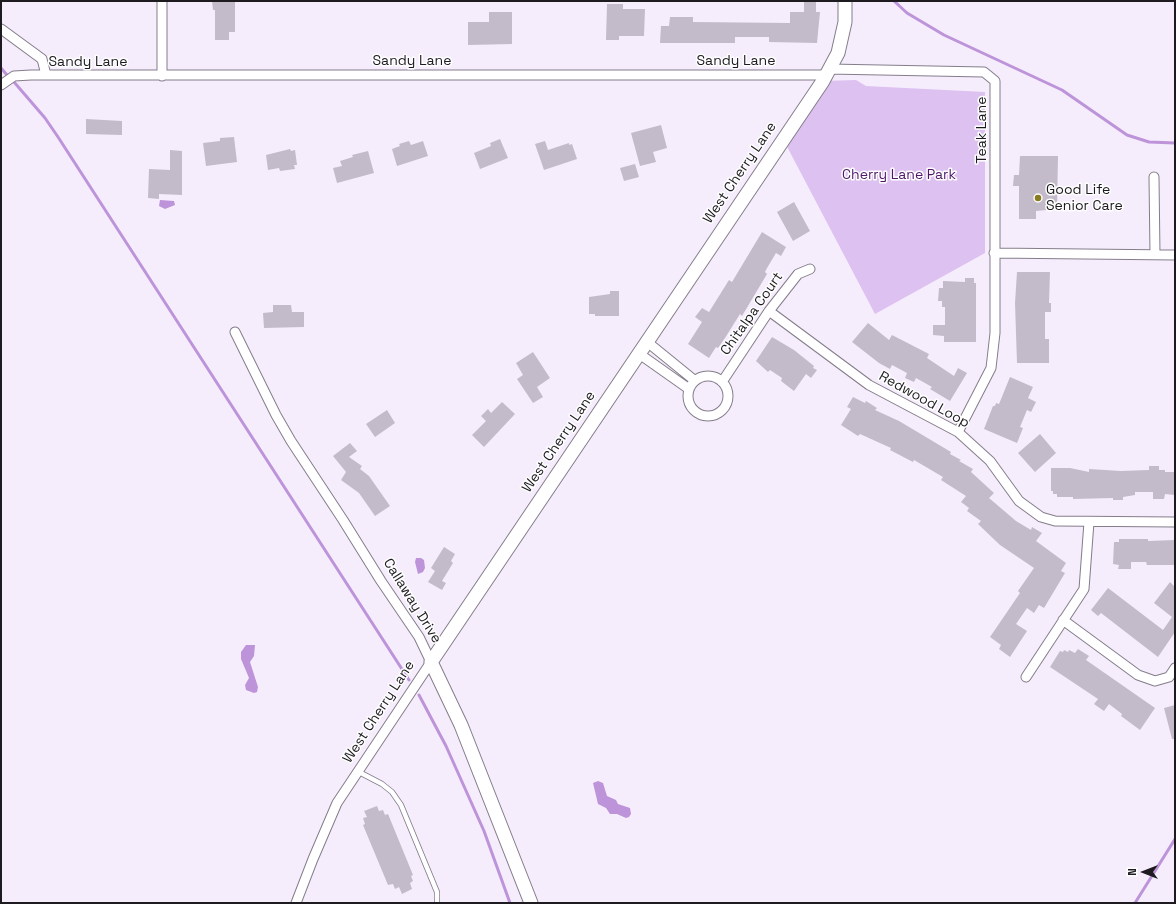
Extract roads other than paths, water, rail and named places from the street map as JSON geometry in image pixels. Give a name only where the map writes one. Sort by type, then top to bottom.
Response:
[{"type":"street","points":[[162,1],[162,76]]},
{"type":"street","name":"West Cherry Lane","points":[[296,903],[327,824],[337,803],[828,72],[838,53],[842,41],[845,22],[845,1]]},
{"type":"street","points":[[1,29],[42,59],[46,75]]},
{"type":"street","name":"Sandy Lane","points":[[1,85],[14,76],[46,75],[162,76],[828,72]]},
{"type":"street","name":"Teak Lane","points":[[828,72],[984,72],[995,81],[994,252]]},
{"type":"street","points":[[1154,176],[1155,255]]},
{"type":"street","points":[[958,432],[991,368],[995,333],[994,252],[1175,255]]},
{"type":"street","name":"Chitalpa Court","points":[[722,382],[770,311],[798,274],[810,269]]},
{"type":"street","name":"Redwood Loop","points":[[770,311],[869,385],[958,432],[990,461],[1019,501],[1041,517],[1055,521],[1175,522]]},
{"type":"street","name":"Callaway Drive","points":[[235,332],[279,422],[344,520],[381,581],[419,637],[461,725],[531,903]]},
{"type":"street","points":[[646,341],[694,380]]},
{"type":"street","points":[[638,353],[689,389]]},
{"type":"street","points":[[708,376],[715,377],[722,382],[727,392],[726,404],[722,410],[716,415],[708,416],[700,415],[694,411],[689,404],[688,396],[689,389],[694,380],[708,376]]},
{"type":"street","points":[[1026,677],[1062,620],[1084,589],[1089,522]]},
{"type":"street","points":[[1062,620],[1138,676],[1155,681],[1169,677],[1175,668]]},
{"type":"lane","points":[[359,772],[382,784],[392,792],[401,805],[438,892],[437,903]]},
{"type":"waterway","points":[[894,1],[907,13],[944,35],[1062,90],[1127,135],[1149,142],[1175,143]]},
{"type":"waterway","points":[[1,68],[7,75]]},
{"type":"waterway","points":[[14,82],[45,118],[58,137],[409,680]]},
{"type":"waterway","points":[[419,695],[446,746],[484,831],[510,903]]},
{"type":"waterway","points":[[1135,903],[1175,839]]},
{"type":"place","name":"Good Life Senior Care","points":[[1038,198]]},
{"type":"park label","name":"Cherry Lane Park","points":[[899,175]]}]
